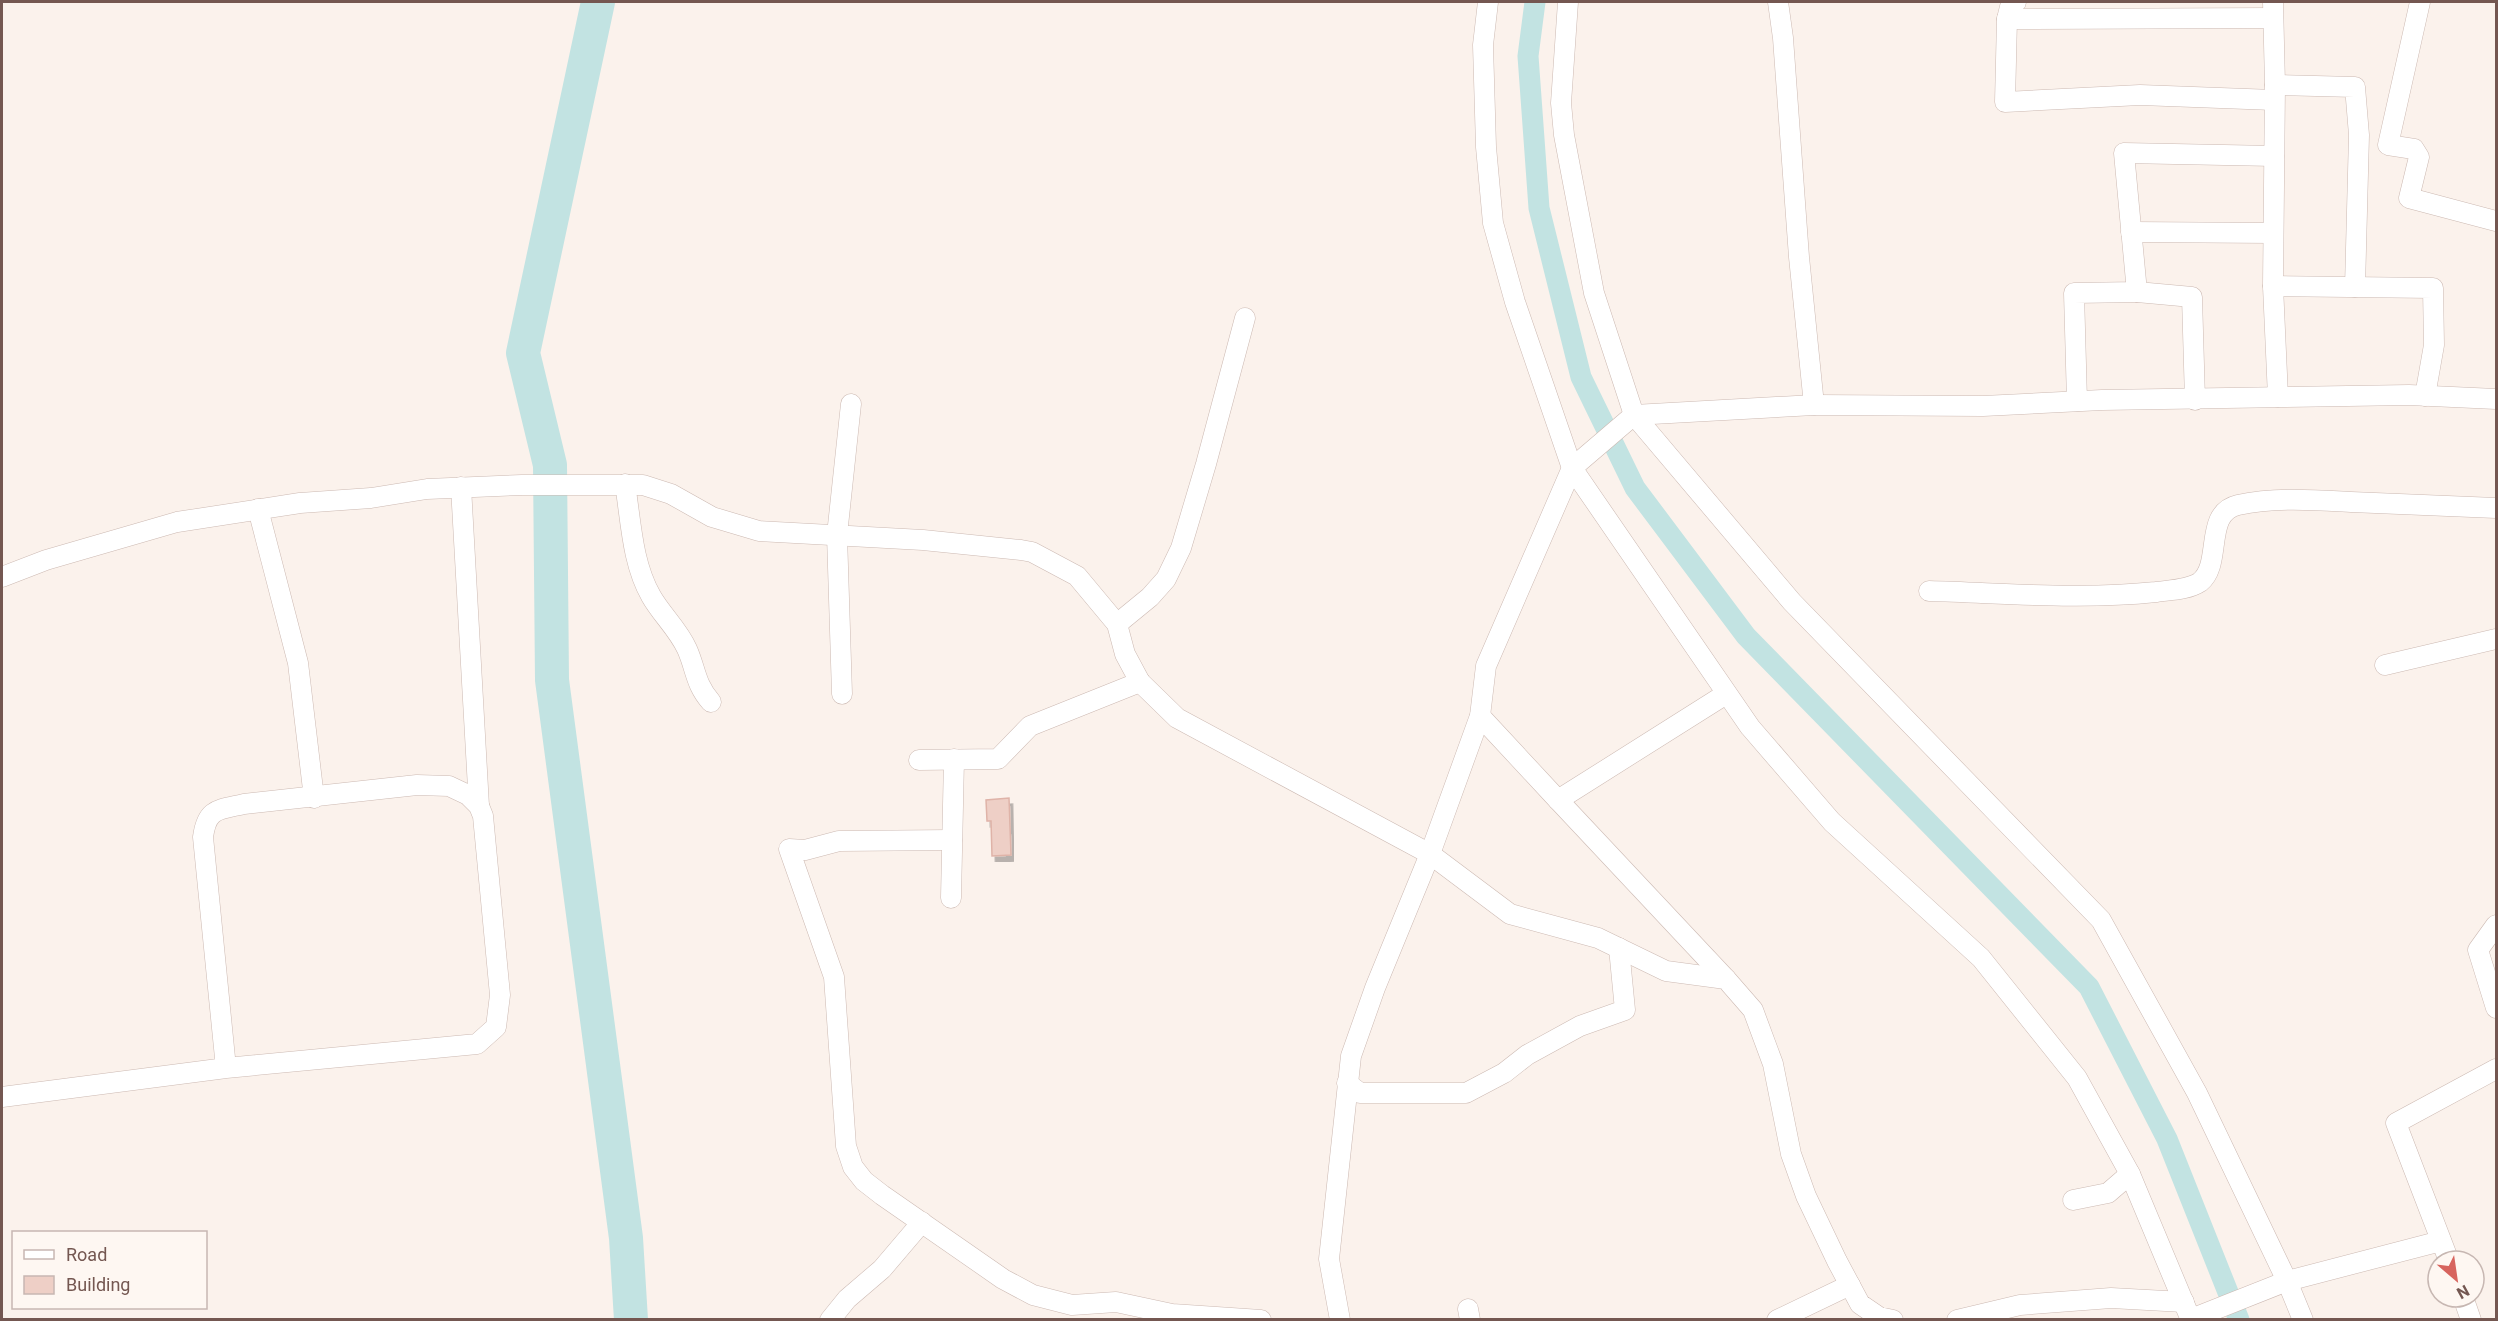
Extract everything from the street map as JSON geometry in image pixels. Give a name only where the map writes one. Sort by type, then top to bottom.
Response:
[{"type":"street","points":[[1488,2],[1484,68],[1486,147],[1493,223],[1536,366],[1572,468],[1750,727],[1832,822],[1982,958],[2077,1078],[2130,1174],[2189,1314]]},
{"type":"street","points":[[1568,2],[1561,103],[1564,135],[1594,293],[1627,420],[1792,602],[2101,920],[2197,1093],[2287,1281],[2303,1320]]},
{"type":"street","points":[[1778,2],[1814,405]]},
{"type":"street","points":[[2016,2],[2010,7],[2007,19],[2006,102],[2355,87],[2359,135],[2355,287]]},
{"type":"street","points":[[2420,2],[2388,145],[2414,149],[2419,157],[2409,198],[2496,221]]},
{"type":"street","points":[[2007,19],[2273,10],[2273,286],[2278,397]]},
{"type":"street","points":[[2137,292],[2124,153],[2274,156]]},
{"type":"street","points":[[2131,232],[2273,233]]},
{"type":"street","points":[[2273,286],[2433,288],[2434,345],[2425,396]]},
{"type":"street","points":[[2077,401],[2074,293],[2137,292],[2192,297],[2195,399]]},
{"type":"street","points":[[1117,624],[1161,585],[1180,548],[1206,464],[1245,318]]},
{"type":"street","points":[[1340,1320],[1329,1259],[1351,1056],[1430,854],[1480,716],[1486,666],[1572,468],[1627,420],[1814,405],[1983,406],[2077,401],[2278,397],[2425,396],[2496,399]]},
{"type":"street","points":[[842,694],[831,534],[851,404]]},
{"type":"street","points":[[2,577],[46,560],[177,522],[258,509],[300,503],[371,498],[427,489],[596,483],[643,485],[671,494],[712,517],[759,531],[923,540],[1032,552],[1077,576],[1117,624],[1125,654],[1140,682],[1177,718],[1430,854],[1510,914],[1598,938],[1666,971],[1726,979]]},
{"type":"street","points":[[626,484],[635,553],[645,581],[651,596],[678,633],[687,650],[697,684],[711,702]]},
{"type":"street","points":[[2,1097],[226,1068],[465,1047],[477,1044],[496,1027],[500,995],[483,816],[479,806],[461,488]]},
{"type":"street","points":[[1929,591],[2060,596],[2126,595],[2180,589],[2199,582],[2207,574],[2218,524],[2225,511],[2236,505],[2286,499],[2496,508]]},
{"type":"street","points":[[258,509],[298,663],[314,798]]},
{"type":"street","points":[[2385,665],[2496,639]]},
{"type":"street","points":[[920,760],[998,759],[1030,726],[1140,682]]},
{"type":"street","points":[[1558,800],[1726,694]]},
{"type":"street","points":[[1480,716],[1753,1010],[1773,1064],[1791,1154],[1806,1196],[1860,1304],[1879,1317],[1893,1320]]},
{"type":"street","points":[[951,898],[954,759]]},
{"type":"street","points":[[226,1068],[203,837],[205,822],[211,814],[244,804],[417,785],[448,786],[468,795],[479,806]]},
{"type":"street","points":[[952,840],[839,841],[805,850],[789,849],[834,977],[846,1146],[853,1167],[864,1181],[921,1222],[1003,1279],[1032,1295],[1072,1305],[1116,1302],[1172,1314],[1261,1320]]},
{"type":"street","points":[[2496,925],[2478,950],[2496,1008]]},
{"type":"street","points":[[1347,1083],[1360,1093],[1466,1093],[1504,1073],[1527,1055],[1580,1026],[1625,1010],[1619,948]]},
{"type":"street","points":[[2444,1249],[2396,1123],[2496,1069]]},
{"type":"street","points":[[2073,1200],[2108,1193],[2130,1174]]},
{"type":"street","points":[[830,1320],[847,1299],[882,1269],[921,1222]]},
{"type":"street","points":[[1958,1320],[2020,1305],[2111,1298],[2189,1314],[2227,1304],[2287,1281],[2441,1241]]},
{"type":"street","points":[[1777,1320],[1850,1286]]},
{"type":"building","points":[[1009,798],[1011,855],[992,856],[991,821],[987,821],[986,800]]},
{"type":"waterway","points":[[598,2],[523,353],[550,465],[552,680],[626,1238],[631,1320]]},
{"type":"waterway","points":[[1535,2],[1528,56],[1539,208],[1581,377],[1635,488],[1746,636],[2089,987],[2167,1139],[2239,1320]]}]
